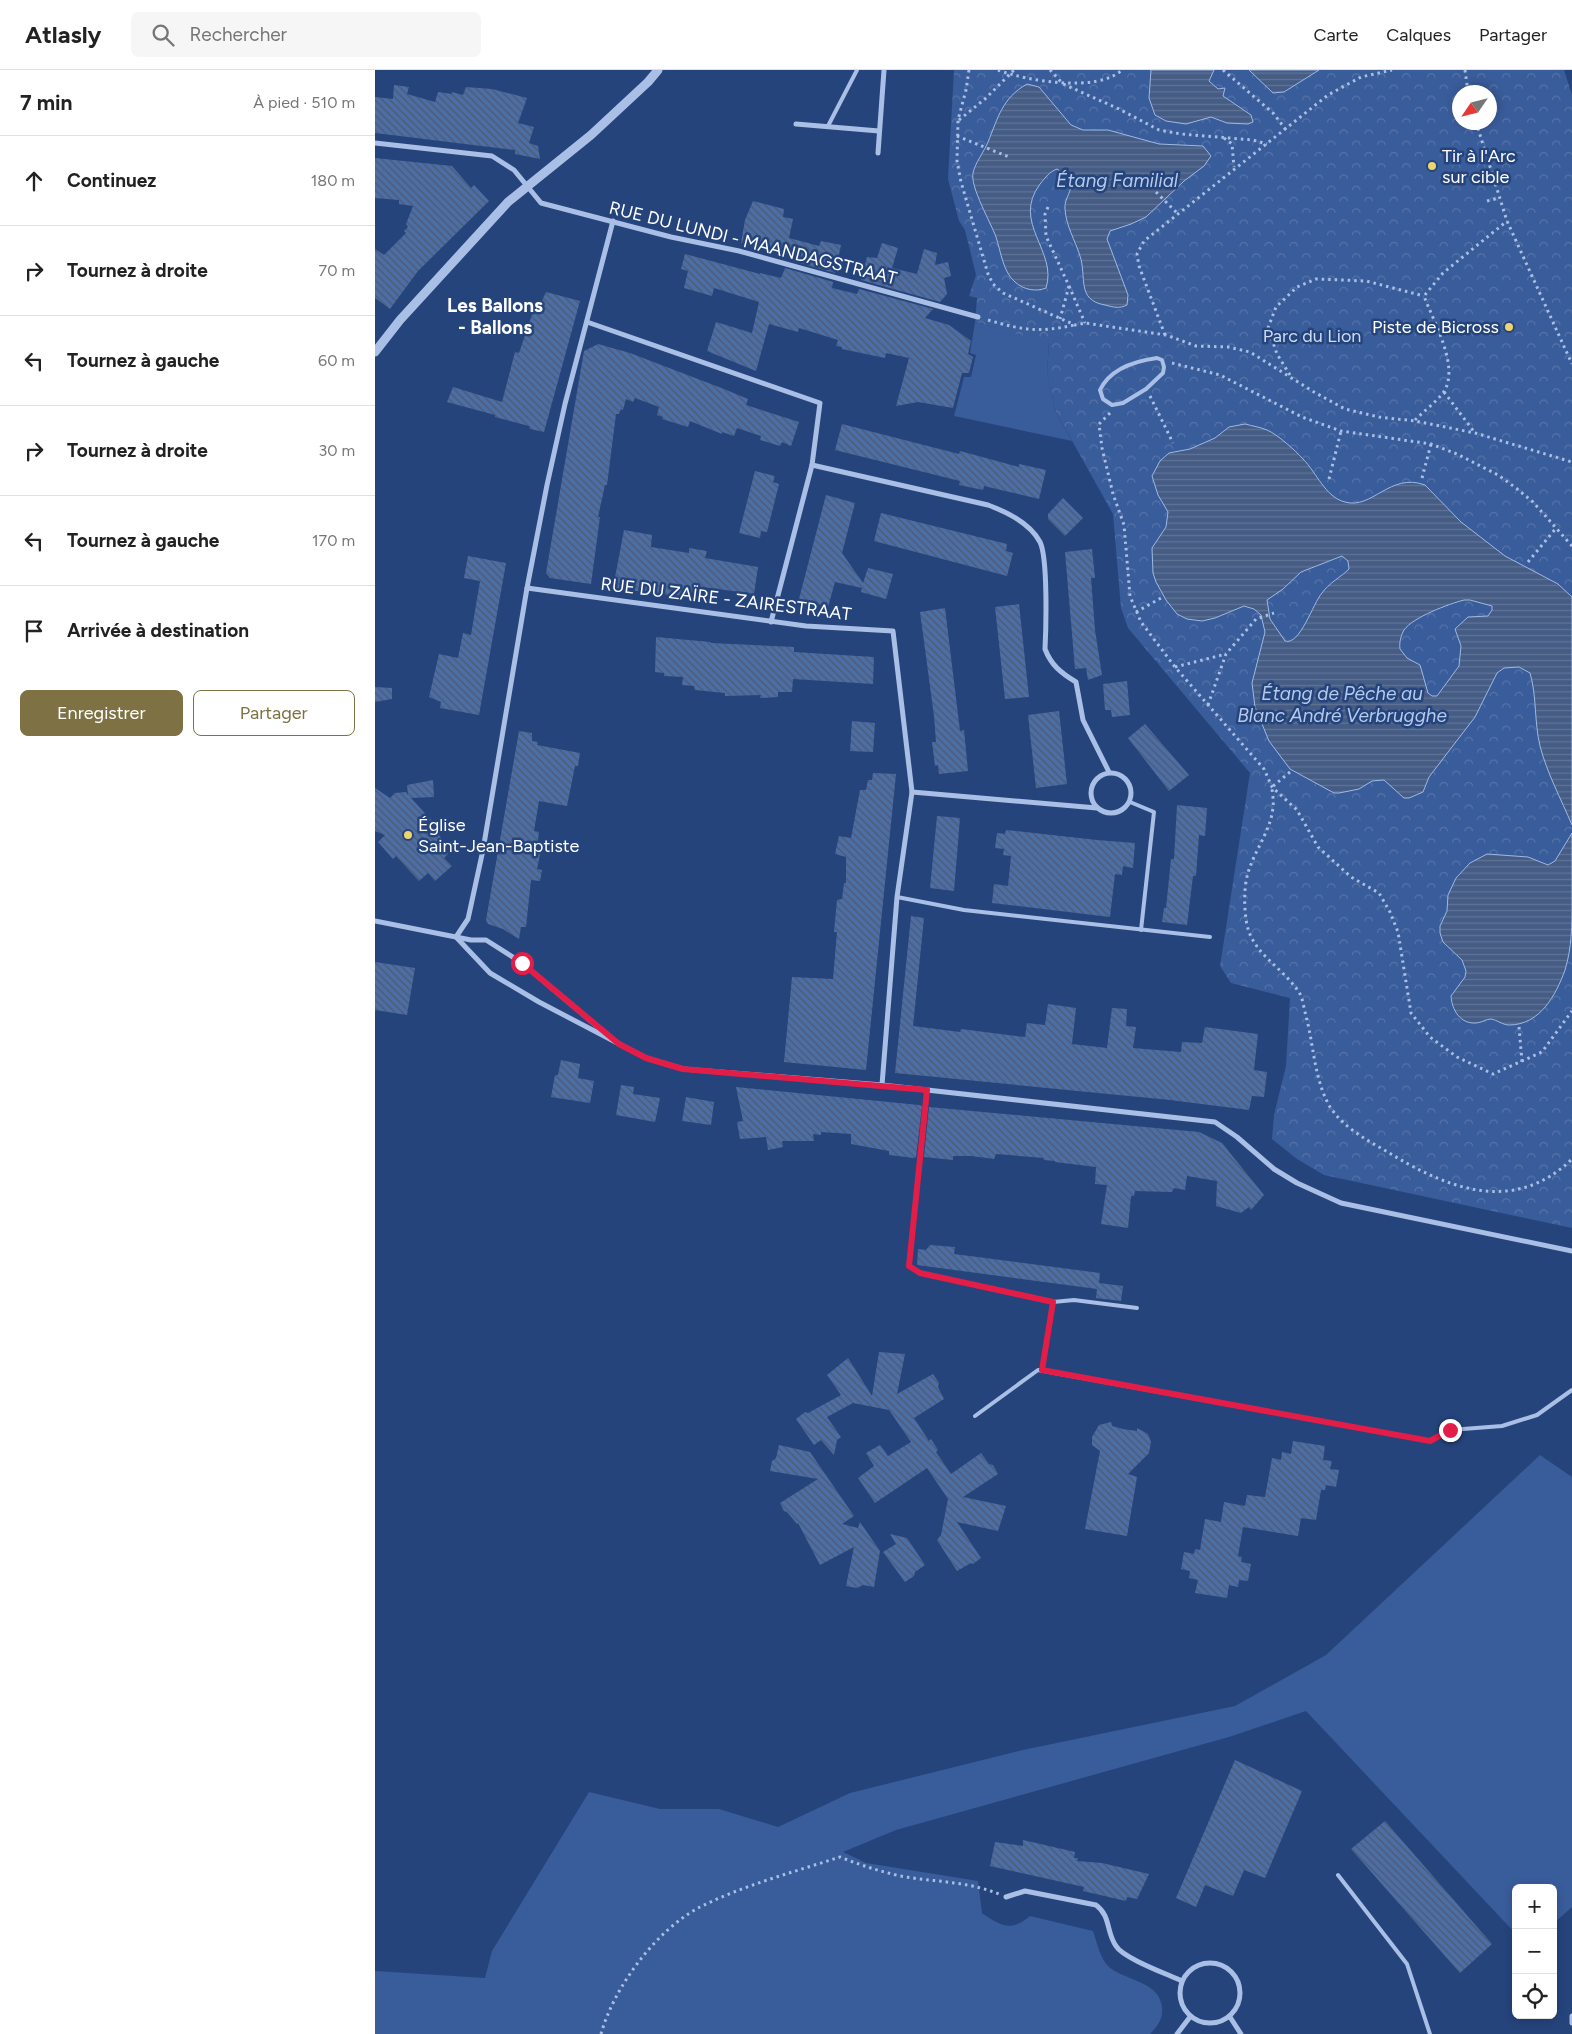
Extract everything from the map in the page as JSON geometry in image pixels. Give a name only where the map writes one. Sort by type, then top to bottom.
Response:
[{"type":"street","points":[[375,352],[406,313],[508,202],[591,135],[649,82],[658,70]]},
{"type":"street","points":[[878,153],[884,70]]},
{"type":"street","points":[[796,124],[879,131]]},
{"type":"street","name":"RUE DU LUNDI - MAANDAGSTRAAT","points":[[375,143],[492,156],[513,170],[541,203],[671,237],[739,251],[978,317]]},
{"type":"street","points":[[456,937],[468,919],[483,850],[527,588],[565,404],[613,221]]},
{"type":"street","points":[[587,322],[819,403],[812,465],[771,622]]},
{"type":"street","points":[[812,465],[988,505],[1010,513],[1028,527],[1040,542],[1045,563],[1045,649],[1050,662],[1076,682],[1083,720],[1109,772]]},
{"type":"street","name":"RUE DU ZAÏRE - ZAIRESTRAAT","points":[[527,588],[771,622],[893,631],[912,792],[897,898],[882,1085]]},
{"type":"street","points":[[912,792],[1097,808],[1107,813],[1120,812],[1130,802],[1132,793],[1127,779],[1117,773],[1109,772],[1098,777],[1092,786],[1091,796],[1097,808]]},
{"type":"street","points":[[375,921],[456,937],[486,940],[522,963],[619,1044]]},
{"type":"street","points":[[456,937],[490,973],[539,1002],[646,1058],[683,1069],[882,1085],[1215,1122],[1237,1137],[1274,1170],[1341,1203],[1572,1251]]},
{"type":"street","points":[[1007,1897],[1025,1891],[1096,1905],[1103,1910],[1117,1948],[1127,1955],[1182,1981]]},
{"type":"street","points":[[1214,1963],[1224,1966],[1238,1980],[1240,2000],[1230,2017],[1221,2022],[1210,2024],[1199,2022],[1190,2017],[1184,2010],[1179,1990],[1182,1981],[1195,1966],[1214,1963]]},
{"type":"street","points":[[1572,2016],[1572,2023]]},
{"type":"street","points":[[1177,2034],[1190,2017]]},
{"type":"street","points":[[1230,2017],[1241,2034]]},
{"type":"lane","points":[[828,126],[857,70]]},
{"type":"lane","points":[[1157,358],[1162,360],[1165,367],[1163,373],[1146,389],[1123,403],[1112,405],[1103,399],[1100,390],[1105,380],[1122,368],[1144,360],[1157,358]]},
{"type":"lane","points":[[1130,802],[1154,812],[1141,930]]},
{"type":"lane","points":[[897,898],[964,910],[1210,937]]},
{"type":"lane","points":[[927,1090],[909,1266],[920,1273],[1053,1302],[1075,1300],[1137,1308]]},
{"type":"lane","points":[[1042,1370],[1053,1302]]},
{"type":"lane","points":[[975,1416],[1038,1370],[1042,1370],[1430,1441],[1450,1430],[1502,1426],[1537,1415],[1572,1390]]},
{"type":"lane","points":[[1338,1875],[1407,1964],[1429,2034]]},
{"type":"path","points":[[969,70],[958,120],[957,161],[961,182],[984,263],[993,284],[1003,293],[1075,324]]},
{"type":"path","points":[[998,70],[1063,84],[1119,109],[1159,130],[1253,140],[1267,144]]},
{"type":"path","points":[[958,120],[986,98],[1014,70]]},
{"type":"path","points":[[1050,70],[1063,84]]},
{"type":"path","points":[[1063,84],[1089,82],[1117,74],[1122,70]]},
{"type":"path","points":[[1223,70],[1274,114],[1286,130]]},
{"type":"path","points":[[1166,335],[1139,266],[1137,254],[1144,241],[1234,168],[1341,86],[1361,77],[1392,70]]},
{"type":"path","points":[[1465,70],[1467,85]]},
{"type":"path","points":[[1478,130],[1507,221],[1572,364]]},
{"type":"path","points":[[957,136],[1009,157]]},
{"type":"path","points":[[1224,138],[1232,144],[1234,168]]},
{"type":"path","points":[[1156,192],[1177,213]]},
{"type":"path","points":[[1487,201],[1499,198]]},
{"type":"path","points":[[1048,207],[1045,214],[1046,236],[1085,323]]},
{"type":"path","points":[[1424,296],[1443,273],[1507,221]]},
{"type":"path","points":[[1291,377],[1277,354],[1268,328],[1276,307],[1297,287],[1316,278],[1366,281],[1424,296]]},
{"type":"path","points":[[1060,319],[1069,286]]},
{"type":"path","points":[[1415,421],[1444,392],[1450,377],[1450,362],[1424,296]]},
{"type":"path","points":[[978,317],[1029,330],[1050,330],[1085,323],[1166,335],[1196,346],[1228,347],[1250,352],[1345,409],[1379,417],[1415,421],[1475,433],[1572,462]]},
{"type":"path","points":[[1162,360],[1220,375],[1302,417],[1341,431],[1431,444],[1498,475],[1533,502],[1572,546]]},
{"type":"path","points":[[1146,389],[1173,442]]},
{"type":"path","points":[[1444,392],[1475,433]]},
{"type":"path","points":[[1112,405],[1110,413],[1099,424],[1102,448],[1113,494],[1124,525],[1130,596],[1136,612],[1151,637],[1175,667],[1264,769],[1272,787],[1273,808],[1266,832],[1248,874],[1246,919],[1251,938],[1262,955],[1282,973],[1301,995],[1310,1033],[1317,1079],[1329,1106],[1342,1123],[1410,1166],[1449,1184],[1485,1192],[1514,1191],[1536,1185],[1558,1173],[1572,1159]]},
{"type":"path","points":[[1329,479],[1341,431]]},
{"type":"path","points":[[1423,478],[1431,444]]},
{"type":"path","points":[[1528,562],[1557,527]]},
{"type":"path","points":[[1136,612],[1161,598]]},
{"type":"path","points":[[1209,705],[1226,654],[1256,619],[1274,613]]},
{"type":"path","points":[[1175,667],[1226,654]]},
{"type":"path","points":[[1272,787],[1290,772]]},
{"type":"path","points":[[1272,787],[1297,810],[1318,847],[1351,877],[1379,893],[1390,912],[1398,932],[1411,1013],[1430,1037],[1457,1058],[1493,1074],[1543,1052],[1572,1011]]},
{"type":"path","points":[[1519,1027],[1521,1062]]},
{"type":"path","points":[[601,2034],[626,1980],[648,1951],[673,1927],[699,1908],[737,1891],[841,1857],[865,1867],[901,1876],[979,1886],[1007,1897]]},
{"type":"green space","name":"Parc du Lion","points":[[954,70],[1564,70],[1572,95],[1572,1228],[1324,1175],[1297,1159],[1272,1139],[1274,1115],[1286,1066],[1290,998],[1231,983],[1220,966],[1250,773],[1128,628],[1121,608],[1113,514],[1056,412],[1047,372],[1049,343],[975,322],[977,298],[969,296],[976,275],[965,230],[959,221],[948,179]]},
{"type":"green space","points":[[975,322],[1049,342],[1047,372],[1056,412],[1072,441],[954,416],[964,377],[971,377],[976,355],[970,353]]},
{"type":"green space","points":[[1540,1455],[1572,1477],[1572,1907],[1557,1920],[1557,1884],[1512,1884],[1512,1930],[1306,1711],[1229,1737],[896,1830],[843,1852],[866,1863],[978,1881],[982,1913],[1000,1924],[1012,1926],[1030,1916],[1093,1931],[1101,1955],[1109,1967],[1116,1972],[1141,1982],[1160,1998],[1162,2007],[1161,2019],[1150,2034],[375,2034],[375,1971],[485,1978],[492,1951],[589,1792],[660,1809],[719,1809],[778,1827],[850,1793],[1023,1750],[1235,1706],[1326,1655]]},
{"type":"water","name":"Étang Familial","points":[[1151,70],[1214,70],[1209,81],[1218,89],[1225,88],[1223,96],[1251,115],[1253,122],[1248,124],[1227,123],[1211,117],[1186,124],[1166,121],[1155,115],[1149,98]]},
{"type":"water","points":[[1249,70],[1319,70],[1284,92],[1273,93]]},
{"type":"water","name":"Étang Familial","points":[[1027,84],[1039,87],[1071,125],[1083,130],[1108,130],[1159,144],[1203,146],[1211,156],[1204,166],[1184,181],[1146,217],[1110,231],[1107,239],[1128,295],[1127,305],[1121,307],[1108,306],[1096,302],[1086,293],[1080,256],[1066,215],[1065,206],[1071,183],[1057,169],[1050,173],[1040,184],[1032,198],[1030,212],[1032,224],[1046,262],[1048,275],[1046,288],[1034,290],[1022,287],[1011,278],[1005,267],[996,237],[981,205],[973,173],[1006,102]]},
{"type":"water","name":"Étang de Pêche au Blanc André Verbrugghe","points":[[1245,424],[1264,429],[1276,435],[1300,456],[1332,495],[1345,502],[1355,503],[1364,501],[1402,483],[1413,482],[1425,485],[1461,522],[1505,556],[1558,584],[1572,597],[1572,825],[1550,776],[1540,746],[1534,691],[1530,673],[1519,667],[1504,668],[1497,673],[1475,717],[1429,777],[1423,792],[1409,798],[1404,798],[1384,780],[1372,781],[1359,789],[1334,793],[1290,769],[1269,741],[1255,707],[1252,683],[1265,632],[1261,615],[1254,609],[1244,606],[1215,618],[1202,621],[1187,619],[1177,614],[1166,600],[1153,573],[1152,548],[1166,527],[1168,512],[1158,495],[1152,476],[1160,461],[1169,453],[1190,449],[1215,438],[1229,427]],"holes":[[[1342,556],[1348,561],[1349,569],[1328,586],[1318,598],[1306,623],[1296,637],[1291,641],[1285,641],[1270,619],[1267,600],[1283,589],[1301,572]],[[1464,600],[1492,606],[1492,610],[1488,616],[1468,617],[1455,629],[1461,646],[1459,666],[1437,696],[1432,696],[1428,693],[1420,665],[1407,658],[1400,649],[1401,637],[1404,630],[1415,620]]]},
{"type":"water","points":[[1572,833],[1571,936],[1565,970],[1557,989],[1538,1014],[1520,1024],[1507,1025],[1491,1019],[1470,1023],[1461,1019],[1455,1011],[1451,996],[1465,977],[1466,971],[1462,960],[1443,942],[1440,933],[1440,926],[1447,911],[1448,895],[1456,878],[1470,863],[1487,854],[1528,857],[1548,865],[1555,861]]},
{"type":"building","points":[[394,85],[409,87],[407,94],[435,102],[438,92],[452,94],[452,92],[463,95],[466,87],[492,89],[527,98],[518,123],[534,127],[529,143],[538,146],[540,159],[515,154],[515,150],[375,133],[375,97],[393,99]]},
{"type":"building","points":[[375,158],[452,166],[471,188],[474,185],[489,201],[418,271],[390,309],[375,298],[375,249],[384,255],[406,233],[404,231],[408,227],[406,224],[413,206],[399,204],[399,200],[375,198]]},
{"type":"building","points":[[753,201],[784,209],[783,217],[793,219],[789,238],[819,246],[821,241],[841,245],[835,273],[789,260],[791,255],[741,243],[745,220]]},
{"type":"building","points":[[882,243],[898,248],[892,268],[917,274],[924,249],[937,253],[935,265],[948,262],[951,276],[944,278],[947,294],[940,302],[861,280],[867,257],[877,258]]},
{"type":"building","points":[[685,254],[781,278],[785,268],[833,282],[832,288],[857,294],[859,289],[933,309],[925,318],[949,325],[971,341],[968,354],[973,357],[969,373],[962,373],[953,408],[918,402],[896,406],[909,358],[886,353],[885,358],[842,349],[842,347],[836,346],[838,340],[799,328],[798,332],[769,324],[756,371],[707,351],[716,322],[752,333],[759,302],[714,288],[712,296],[684,288],[688,271],[681,269]]},
{"type":"building","points":[[546,292],[580,301],[544,432],[495,417],[495,415],[447,402],[453,387],[502,402],[515,352],[519,353],[536,303],[541,303]]},
{"type":"building","points":[[598,344],[630,353],[724,389],[748,399],[746,405],[799,422],[791,446],[782,442],[780,446],[760,440],[761,436],[737,428],[734,436],[722,432],[722,434],[690,421],[688,427],[662,419],[663,417],[657,415],[659,407],[635,398],[633,402],[626,399],[623,410],[621,409],[619,414],[616,414],[607,485],[605,485],[598,517],[600,517],[591,584],[550,578],[546,573],[584,351]]},
{"type":"building","points":[[842,424],[959,454],[960,451],[1019,467],[1019,464],[1046,470],[1039,499],[984,486],[983,490],[959,485],[960,481],[835,450]]},
{"type":"building","points":[[755,471],[775,476],[773,482],[779,484],[767,532],[761,531],[760,538],[739,533]]},
{"type":"building","points":[[826,495],[855,503],[842,553],[863,583],[868,568],[893,574],[886,599],[861,592],[862,588],[835,582],[828,607],[799,599]]},
{"type":"building","points":[[1063,498],[1083,518],[1065,536],[1048,519],[1048,514]]},
{"type":"building","points":[[881,513],[1007,544],[1006,551],[1013,553],[1007,576],[874,541]]},
{"type":"building","points":[[624,530],[652,535],[651,547],[689,553],[689,548],[707,551],[705,558],[758,567],[754,594],[696,586],[694,598],[613,588]]},
{"type":"building","points":[[1092,549],[1095,578],[1091,578],[1095,630],[1102,675],[1088,680],[1086,668],[1075,669],[1065,552]]},
{"type":"building","points":[[468,556],[506,563],[479,715],[440,708],[441,702],[429,697],[439,654],[458,658],[463,633],[471,635],[480,581],[464,578]]},
{"type":"building","points":[[1019,604],[1029,697],[1005,699],[995,607]]},
{"type":"building","points":[[945,608],[960,731],[964,730],[968,771],[939,774],[938,765],[935,766],[932,742],[936,742],[934,716],[920,612]]},
{"type":"building","points":[[656,637],[711,643],[794,647],[794,652],[874,657],[873,684],[793,679],[792,692],[778,692],[778,697],[760,698],[761,695],[725,696],[725,693],[695,690],[694,686],[682,685],[683,677],[664,676],[664,673],[655,672]]},
{"type":"building","points":[[1127,681],[1130,715],[1112,717],[1111,710],[1105,710],[1103,684]]},
{"type":"building","points":[[375,687],[392,688],[392,699],[375,702]]},
{"type":"building","points":[[1059,711],[1067,784],[1036,788],[1028,715]]},
{"type":"building","points":[[852,721],[875,723],[873,752],[850,751]]},
{"type":"building","points":[[1145,724],[1189,775],[1169,791],[1128,738]]},
{"type":"building","points":[[519,731],[532,733],[532,741],[538,742],[537,745],[580,753],[578,766],[575,766],[567,806],[539,801],[534,831],[539,832],[537,849],[541,850],[537,869],[542,870],[540,881],[531,880],[526,927],[521,927],[519,939],[503,929],[488,924],[486,920]]},
{"type":"building","points":[[873,773],[896,774],[866,1070],[784,1062],[792,977],[833,979],[837,932],[834,932],[837,900],[842,899],[844,883],[846,883],[846,857],[835,854],[839,836],[851,838],[860,790],[866,790],[868,780],[872,780]]},
{"type":"building","name":"Église Saint-Jean-Baptiste","points":[[433,780],[434,797],[411,798],[433,822],[430,825],[452,850],[444,858],[452,866],[435,881],[428,873],[419,881],[396,856],[393,859],[378,842],[385,835],[375,831],[375,788],[390,798],[395,793],[406,792],[408,795],[407,785]]},
{"type":"building","points":[[1177,805],[1207,808],[1205,836],[1199,835],[1196,876],[1193,876],[1187,925],[1162,922],[1164,908],[1166,908],[1171,859],[1174,859]]},
{"type":"building","points":[[937,816],[960,818],[954,891],[930,888]]},
{"type":"building","points":[[1006,830],[1135,843],[1133,868],[1123,866],[1122,875],[1115,874],[1110,917],[992,903],[994,884],[1008,886],[1011,856],[1003,855],[1004,849],[995,848],[997,833],[1005,834]]},
{"type":"building","points":[[911,916],[924,918],[913,1026],[960,1032],[961,1029],[1025,1037],[1027,1023],[1045,1025],[1048,1004],[1076,1008],[1072,1044],[1107,1048],[1112,1008],[1127,1009],[1126,1026],[1136,1027],[1133,1048],[1181,1052],[1182,1042],[1202,1043],[1205,1027],[1258,1034],[1254,1070],[1267,1072],[1264,1097],[1252,1096],[1249,1110],[1170,1100],[895,1073]]},
{"type":"building","points":[[375,962],[415,968],[407,1015],[375,1010]]},
{"type":"building","points":[[561,1060],[580,1064],[578,1078],[594,1081],[590,1103],[551,1097],[555,1075],[558,1075]]},
{"type":"building","points":[[621,1085],[634,1087],[633,1094],[660,1098],[655,1122],[616,1115]]},
{"type":"building","points":[[736,1087],[922,1106],[916,1157],[889,1155],[889,1151],[851,1144],[851,1134],[821,1132],[821,1135],[813,1134],[814,1141],[782,1141],[783,1147],[768,1150],[766,1137],[740,1139],[737,1122],[743,1121]]},
{"type":"building","points":[[686,1097],[714,1102],[711,1125],[682,1121]]},
{"type":"building","points":[[929,1107],[1199,1132],[1222,1143],[1264,1195],[1251,1210],[1249,1207],[1241,1213],[1216,1206],[1217,1181],[1187,1176],[1185,1190],[1174,1188],[1172,1192],[1135,1191],[1134,1196],[1131,1196],[1128,1228],[1101,1224],[1107,1185],[1095,1184],[1096,1167],[1055,1162],[1044,1160],[1043,1158],[996,1154],[994,1159],[971,1156],[953,1156],[953,1160],[924,1157]]},
{"type":"building","points":[[930,1245],[955,1247],[954,1254],[1100,1273],[1099,1283],[1123,1286],[1121,1301],[1096,1298],[1097,1289],[917,1265],[918,1249],[926,1250]]},
{"type":"building","points":[[879,1352],[905,1354],[897,1394],[933,1374],[939,1383],[938,1387],[944,1399],[914,1418],[929,1441],[931,1439],[938,1450],[936,1452],[951,1474],[981,1453],[989,1464],[993,1465],[998,1474],[963,1497],[1006,1506],[998,1531],[957,1522],[981,1558],[957,1571],[937,1540],[941,1535],[948,1499],[927,1468],[875,1503],[858,1478],[874,1466],[866,1453],[880,1445],[888,1456],[911,1442],[889,1410],[853,1403],[827,1417],[841,1437],[837,1440],[834,1455],[821,1440],[814,1445],[796,1419],[805,1412],[808,1413],[841,1395],[827,1375],[848,1358],[872,1396]]},
{"type":"building","points":[[1111,1422],[1112,1426],[1123,1429],[1137,1431],[1137,1428],[1148,1434],[1151,1442],[1149,1453],[1128,1474],[1137,1477],[1127,1536],[1085,1529],[1100,1451],[1092,1445],[1092,1437],[1099,1425]]},
{"type":"building","points":[[1293,1441],[1325,1446],[1323,1460],[1332,1461],[1330,1469],[1339,1470],[1336,1487],[1326,1485],[1325,1490],[1321,1490],[1316,1520],[1301,1518],[1298,1536],[1243,1527],[1238,1556],[1242,1557],[1241,1562],[1251,1564],[1248,1581],[1239,1580],[1238,1587],[1229,1585],[1227,1598],[1195,1593],[1198,1580],[1189,1578],[1190,1571],[1181,1569],[1184,1552],[1194,1554],[1195,1549],[1200,1550],[1205,1519],[1221,1522],[1224,1502],[1245,1506],[1247,1495],[1265,1497],[1272,1458],[1281,1460],[1282,1452],[1291,1454]]},
{"type":"building","points":[[779,1445],[810,1452],[854,1516],[842,1524],[858,1528],[860,1522],[880,1551],[874,1587],[863,1585],[857,1588],[846,1586],[854,1547],[820,1565],[798,1523],[784,1511],[780,1503],[818,1479],[770,1471]]},
{"type":"building","points":[[890,1534],[907,1538],[925,1565],[905,1582],[883,1552],[896,1544]]},
{"type":"building","points":[[1235,1760],[1302,1791],[1265,1878],[1244,1870],[1233,1896],[1205,1885],[1196,1907],[1176,1898]]},
{"type":"building","points":[[1385,1821],[1492,1944],[1460,1973],[1351,1849]]},
{"type":"building","points":[[1023,1840],[1075,1852],[1074,1858],[1078,1858],[1077,1861],[1102,1863],[1149,1874],[1137,1899],[1127,1897],[1126,1901],[1083,1891],[1084,1887],[990,1866],[995,1842],[1023,1846]]},
{"type":"place","name":"Tir à l'Arc sur cible","points":[[1432,166]]},
{"type":"place","name":"Piste de Bicross","points":[[1509,327]]},
{"type":"place","name":"Église Saint-Jean-Baptiste","points":[[408,835]]},
{"type":"district","name":"Les Ballons - Ballons","points":[[495,316]]},
{"type":"route","points":[[522,963],[619,1044],[646,1058],[683,1069],[927,1090],[909,1266],[920,1273],[1053,1302],[1042,1370],[1430,1441],[1450,1430]]}]
